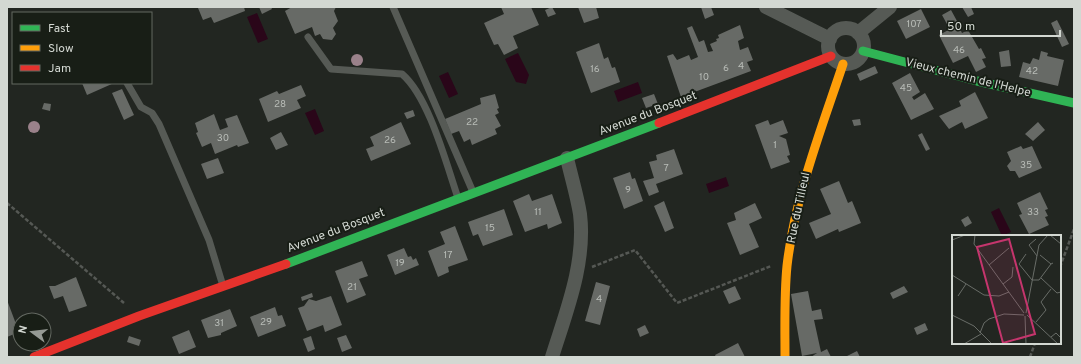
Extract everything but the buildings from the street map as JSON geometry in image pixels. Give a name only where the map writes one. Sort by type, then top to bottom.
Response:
[{"type":"street","points":[[766,7],[830,39]]},
{"type":"street","points":[[858,33],[890,7]]},
{"type":"street","points":[[843,28],[854,30],[858,33],[863,42],[863,51],[857,60],[848,64],[843,64],[831,56],[828,50],[830,39],[837,30],[843,28]]},
{"type":"street","name":"Vieux chemin de l'Helpe","points":[[863,51],[970,80],[1074,103]]},
{"type":"street","name":"Avenue du Bosquet","points":[[34,357],[139,316],[567,158],[831,56]]},
{"type":"street","name":"Rue du Tilleul","points":[[785,357],[787,266],[807,171],[843,64]]},
{"type":"street","points":[[552,357],[577,273],[580,214],[567,158]]},
{"type":"lane","points":[[393,7],[473,192]]},
{"type":"lane","points":[[308,37],[331,68],[402,74],[411,81],[428,116],[458,198]]},
{"type":"lane","points":[[128,84],[141,107],[152,113],[159,124],[209,240],[223,286]]},
{"type":"path","points":[[7,203],[139,316]]},
{"type":"path","points":[[1061,264],[1074,229]]},
{"type":"path","points":[[577,273],[635,250],[677,303],[767,266],[787,266]]},
{"type":"path","points":[[1030,357],[1035,344]]},
{"type":"shaded area","points":[[257,13],[268,39],[258,43],[247,17]]},
{"type":"shaded area","points":[[518,53],[529,75],[526,84],[516,82],[505,59]]},
{"type":"shaded area","points":[[448,72],[458,94],[449,98],[439,76]]},
{"type":"shaded area","points":[[638,82],[642,93],[618,102],[614,91]]},
{"type":"shaded area","points":[[315,109],[324,131],[315,135],[305,113]]},
{"type":"shaded area","points":[[726,177],[729,186],[709,193],[706,184]]},
{"type":"shaded area","points":[[999,208],[1011,232],[1002,235],[991,212]]},
{"type":"traffic: fast","points":[[863,51],[977,81],[1074,103]]},
{"type":"traffic: fast","points":[[286,264],[659,123]]},
{"type":"traffic: slow","points":[[785,357],[785,289],[787,266],[796,214],[802,189],[843,64]]},
{"type":"traffic: jam","points":[[659,123],[831,56]]},
{"type":"traffic: jam","points":[[34,357],[139,316],[286,264]]}]
